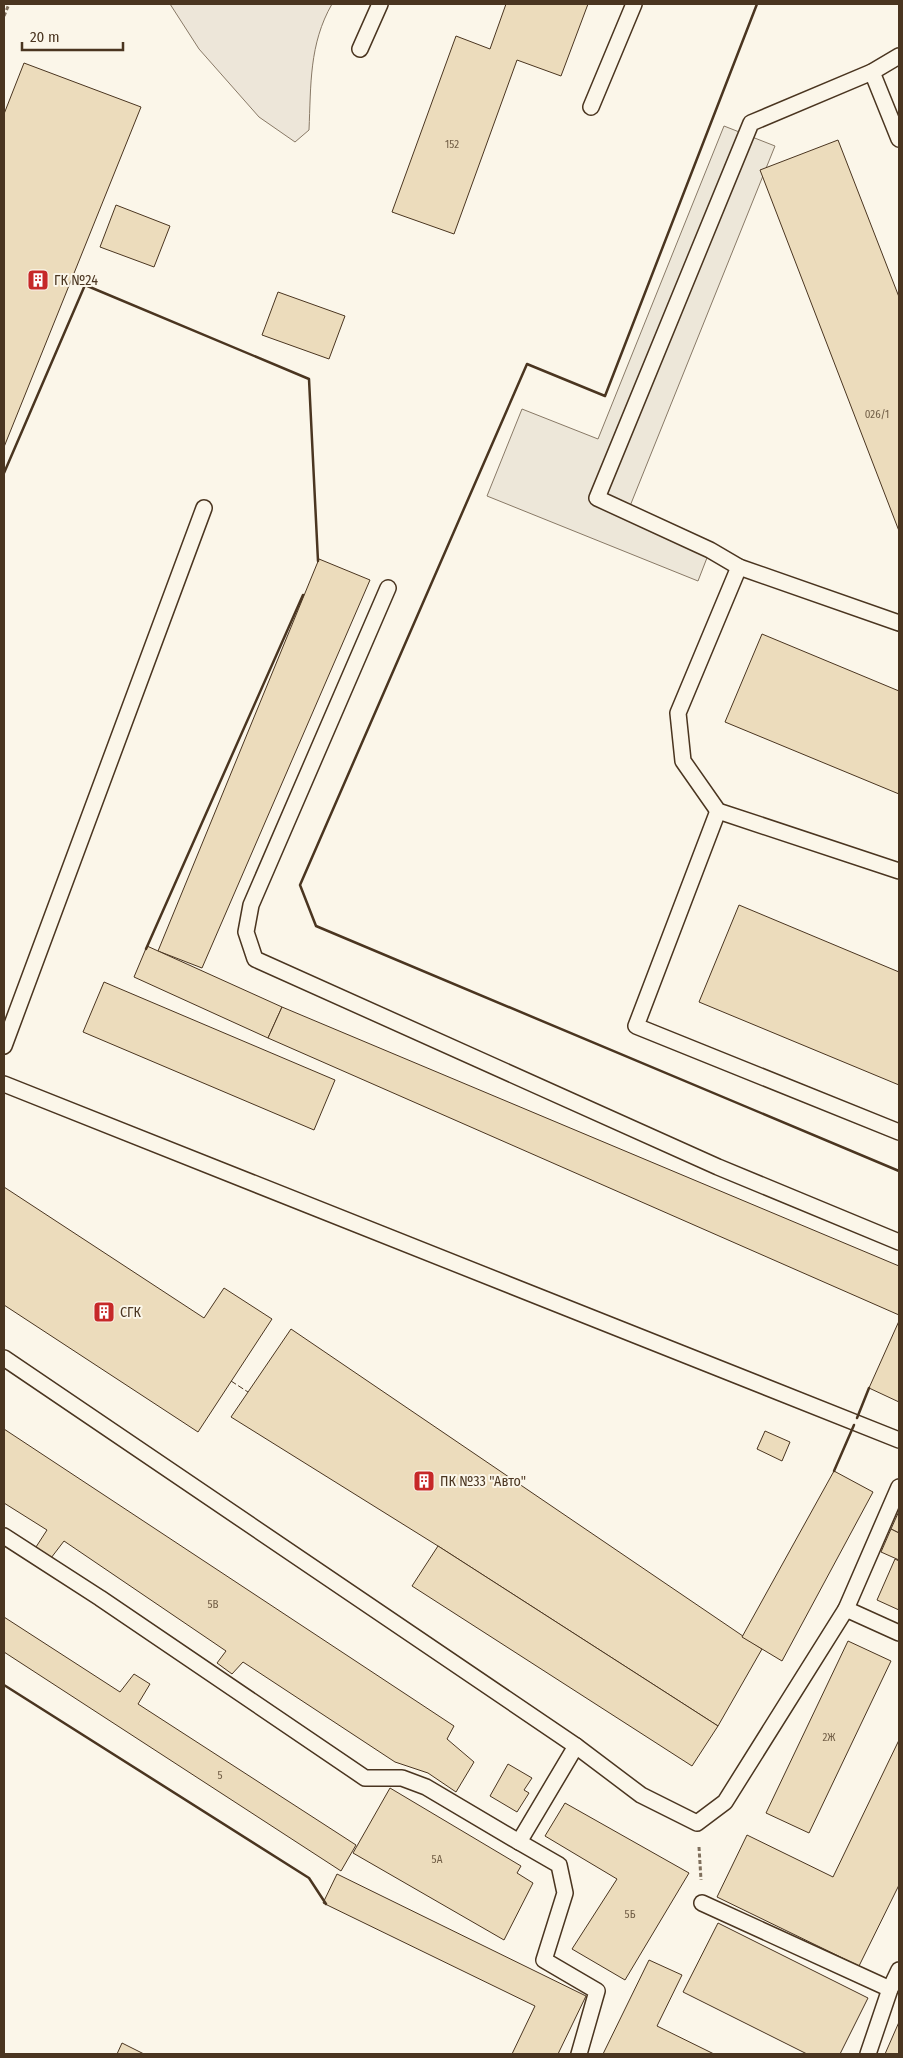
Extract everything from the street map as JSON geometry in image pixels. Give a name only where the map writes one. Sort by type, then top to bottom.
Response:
[{"type":"lane","points":[[360,49],[380,4]]},
{"type":"lane","points":[[591,107],[634,4]]},
{"type":"lane","points":[[899,56],[872,72],[751,123],[597,498],[710,550],[739,567],[899,623]]},
{"type":"lane","points":[[872,72],[899,139]]},
{"type":"lane","points":[[4,1046],[204,508]]},
{"type":"lane","points":[[739,567],[678,713],[683,761],[718,811],[899,871]]},
{"type":"lane","points":[[388,588],[251,906],[246,932],[255,959],[718,1167],[899,1242]]},
{"type":"lane","points":[[718,811],[636,1026],[899,1132]]},
{"type":"lane","points":[[4,1084],[899,1440]]},
{"type":"lane","points":[[4,1358],[576,1746],[641,1795],[697,1823],[725,1802],[846,1608],[899,1487]]},
{"type":"lane","points":[[4,1536],[365,1778],[402,1778],[426,1787],[559,1865],[565,1893],[544,1960],[597,1991],[578,2054]]},
{"type":"lane","points":[[846,1608],[899,1633]]},
{"type":"lane","points":[[519,1842],[576,1746]]},
{"type":"lane","points":[[702,1904],[890,1989]]},
{"type":"lane","points":[[868,2054],[890,1989],[899,1970]]},
{"type":"path","points":[[4,16],[9,4]]},
{"type":"path","points":[[697,1823],[702,1904]]},
{"type":"shaded area","points":[[170,4],[332,4],[324,19],[315,50],[311,81],[309,130],[295,142],[259,117],[199,49]]},
{"type":"shaded area","points":[[724,126],[775,146],[626,516],[710,550],[698,581],[487,496],[522,409],[598,439]]},
{"type":"building","points":[[506,4],[588,4],[561,76],[517,60],[454,234],[392,212],[456,36],[490,49]]},
{"type":"building","name":"ГК №24","points":[[24,63],[141,107],[4,447],[4,114]]},
{"type":"building","points":[[838,140],[899,297],[899,531],[760,170]]},
{"type":"building","points":[[116,205],[170,226],[154,267],[100,247]]},
{"type":"building","points":[[278,292],[345,316],[329,359],[262,335]]},
{"type":"building","points":[[319,559],[370,580],[202,968],[158,951]]},
{"type":"building","points":[[762,634],[899,691],[899,794],[725,722]]},
{"type":"building","points":[[739,905],[899,972],[899,1085],[699,1002]]},
{"type":"building","points":[[147,946],[282,1007],[268,1038],[134,977]]},
{"type":"building","points":[[104,982],[335,1080],[314,1130],[83,1032]]},
{"type":"building","points":[[282,1007],[899,1266],[899,1315],[268,1038]]},
{"type":"building","name":"СГК","points":[[4,1187],[204,1318],[224,1288],[272,1319],[198,1432],[4,1305]]},
{"type":"building","points":[[899,1321],[899,1402],[869,1388]]},
{"type":"building","name":"ПК №33 \"Авто\"","points":[[291,1329],[762,1649],[718,1726],[438,1546],[231,1417]]},
{"type":"building","points":[[4,1429],[454,1726],[447,1739],[474,1762],[456,1792],[428,1773],[395,1762],[243,1662],[232,1674],[217,1663],[226,1651],[64,1541],[51,1558],[36,1547],[47,1530],[4,1503]]},
{"type":"building","points":[[765,1431],[790,1442],[782,1461],[757,1449]]},
{"type":"building","points":[[834,1471],[873,1492],[782,1661],[742,1637]]},
{"type":"building","points":[[899,1511],[899,1533],[891,1529]]},
{"type":"building","points":[[891,1529],[899,1533],[899,1560],[881,1552]]},
{"type":"building","points":[[438,1546],[718,1726],[692,1766],[412,1586]]},
{"type":"building","points":[[895,1559],[899,1561],[899,1610],[877,1600]]},
{"type":"building","points":[[4,1617],[120,1692],[134,1674],[150,1684],[138,1704],[356,1845],[341,1871],[4,1652]]},
{"type":"building","points":[[848,1641],[891,1661],[809,1833],[766,1813]]},
{"type":"building","points":[[899,1740],[899,1885],[859,1966],[717,1897],[747,1835],[833,1877]]},
{"type":"building","points":[[508,1764],[532,1778],[524,1790],[529,1793],[517,1812],[490,1796]]},
{"type":"building","points":[[390,1788],[521,1866],[517,1873],[533,1883],[504,1940],[353,1853]]},
{"type":"building","points":[[565,1803],[689,1873],[625,1980],[572,1949],[617,1879],[545,1836]]},
{"type":"building","points":[[337,1874],[586,1996],[558,2054],[512,2054],[535,2006],[323,1903]]},
{"type":"building","points":[[718,1923],[868,1998],[840,2054],[807,2054],[683,1992]]},
{"type":"building","points":[[649,1960],[682,1975],[657,2026],[714,2054],[603,2054]]},
{"type":"building","points":[[899,2022],[899,2054],[885,2054]]},
{"type":"building","points":[[122,2043],[144,2054],[117,2054]]},
{"type":"fence","points":[[231,1381],[248,1392]]},
{"type":"wall","points":[[757,4],[605,396],[527,364],[300,885],[316,926],[899,1171]]},
{"type":"wall","points":[[4,473],[85,285],[309,379],[318,561]]},
{"type":"wall","points":[[146,949],[303,595]]},
{"type":"wall","points":[[857,1418],[869,1388]]},
{"type":"wall","points":[[834,1471],[854,1425]]},
{"type":"wall","points":[[4,1685],[309,1878],[326,1904]]},
{"type":"place","name":"ГК №24","points":[[38,280]]},
{"type":"place","name":"СГК","points":[[104,1312]]},
{"type":"place","name":"ПК №33 \"Авто\"","points":[[424,1481]]}]
